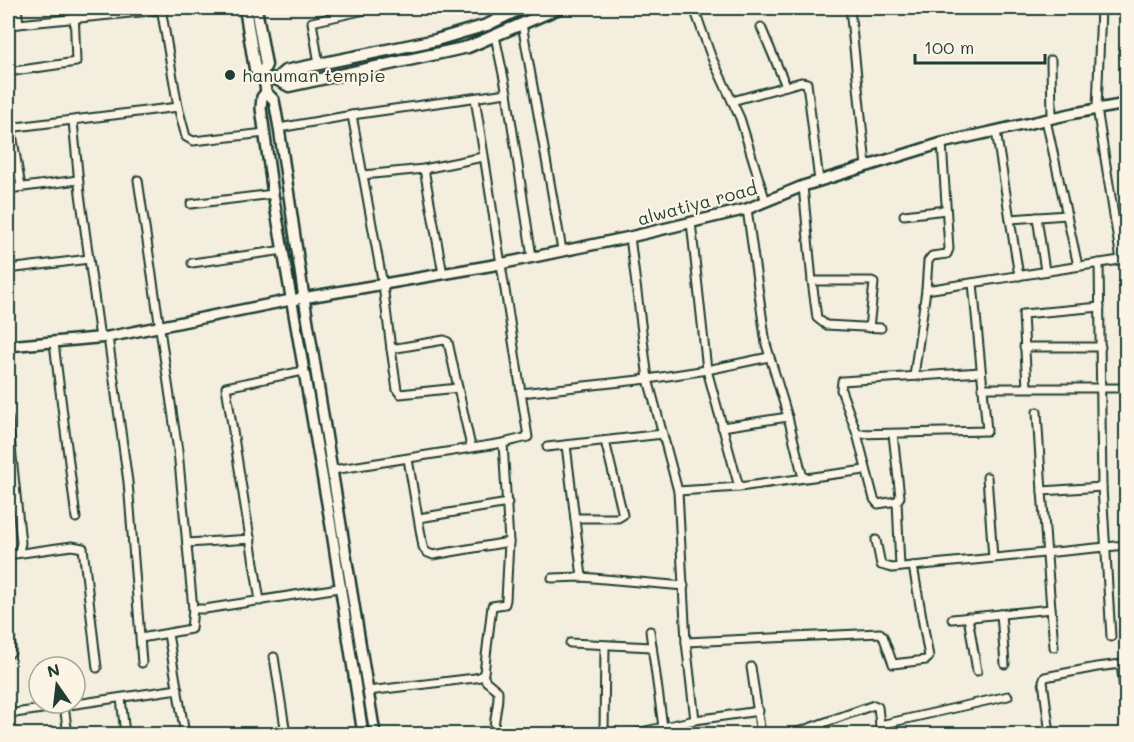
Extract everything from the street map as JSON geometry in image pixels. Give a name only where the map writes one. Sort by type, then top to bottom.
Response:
[{"type":"main road","points":[[245,8],[255,69],[263,76],[276,79],[289,86],[468,47],[559,8]]},
{"type":"main road","points":[[256,8],[266,65],[263,76]]},
{"type":"main road","points":[[276,79],[285,71],[436,40],[487,24],[506,11],[522,8]]},
{"type":"main road","points":[[387,50],[392,64]]},
{"type":"street","points":[[17,8],[18,24]]},
{"type":"street","points":[[8,72],[76,62],[74,8]]},
{"type":"street","points":[[319,64],[312,22],[374,8]]},
{"type":"street","points":[[694,8],[711,56],[740,118],[766,202]]},
{"type":"street","points":[[850,8],[866,166]]},
{"type":"street","points":[[926,290],[1124,259],[1097,108],[1101,8]]},
{"type":"street","points":[[8,25],[161,9],[183,134],[193,141],[266,133]]},
{"type":"street","points":[[506,11],[508,30]]},
{"type":"street","points":[[522,24],[561,250]]},
{"type":"street","points":[[761,27],[786,86]]},
{"type":"street","points":[[495,36],[507,93],[532,257]]},
{"type":"street","points":[[1051,60],[1049,119],[1066,215],[1078,266]]},
{"type":"street","points":[[263,76],[266,92],[274,100],[279,128],[304,298],[375,735]]},
{"type":"street","points":[[732,101],[801,82],[807,83],[819,181]]},
{"type":"street","points":[[266,92],[261,102],[273,194],[331,526],[363,735]]},
{"type":"street","points":[[279,128],[507,93]]},
{"type":"street","points":[[333,470],[528,437],[475,98]]},
{"type":"street","name":"alwatiya road","points":[[8,346],[104,337],[291,300],[500,264],[630,237],[747,209],[803,186],[942,143],[1097,108],[1126,104]]},
{"type":"street","points":[[21,187],[9,128],[73,122],[178,107]]},
{"type":"street","points":[[352,115],[383,285],[397,390],[400,394],[458,388]]},
{"type":"street","points":[[73,122],[89,259],[128,482],[142,663]]},
{"type":"street","points":[[996,131],[1019,276]]},
{"type":"street","points":[[914,376],[929,258],[948,252],[942,143]]},
{"type":"street","points":[[363,175],[424,169],[483,156]]},
{"type":"street","points":[[424,169],[443,274]]},
{"type":"street","points":[[8,189],[78,180]]},
{"type":"street","points":[[138,180],[178,451],[193,609],[190,629],[141,638]]},
{"type":"street","points":[[803,186],[817,318],[826,325],[880,328]]},
{"type":"street","points":[[191,204],[273,194]]},
{"type":"street","points":[[747,209],[769,357],[788,417],[802,478]]},
{"type":"street","points":[[904,215],[946,210]]},
{"type":"street","points":[[1010,219],[1066,215]]},
{"type":"street","points":[[1037,217],[1045,272]]},
{"type":"street","points":[[691,222],[707,370],[739,487]]},
{"type":"street","points":[[630,237],[648,379],[678,491],[686,642],[695,720]]},
{"type":"street","points":[[192,263],[284,250]]},
{"type":"street","points":[[8,269],[89,259]]},
{"type":"street","points":[[1099,263],[1102,487],[1111,637]]},
{"type":"street","points":[[812,281],[872,281],[869,328]]},
{"type":"street","points":[[857,434],[987,431],[973,283]]},
{"type":"street","points":[[1027,387],[1023,314],[1100,306]]},
{"type":"street","points":[[391,349],[447,341],[450,344],[471,447]]},
{"type":"street","points":[[54,343],[76,518]]},
{"type":"street","points":[[1024,346],[1101,347]]},
{"type":"street","points":[[521,393],[648,379],[769,357]]},
{"type":"street","points":[[260,601],[226,387],[303,371]]},
{"type":"street","points":[[897,501],[878,504],[875,502],[857,434],[841,390],[842,381],[981,372]]},
{"type":"street","points":[[982,388],[1126,388]]},
{"type":"street","points":[[1037,412],[1054,647]]},
{"type":"street","points":[[722,427],[788,417]]},
{"type":"street","points":[[8,418],[11,492],[21,543],[19,551],[11,555]]},
{"type":"street","points":[[547,447],[663,434]]},
{"type":"street","points":[[893,434],[900,497],[897,501],[900,567]]},
{"type":"street","points":[[575,518],[618,518],[622,515],[605,441]]},
{"type":"street","points":[[494,735],[498,691],[486,681],[483,675],[492,606],[506,602],[509,542],[503,443]]},
{"type":"street","points":[[566,445],[582,577]]},
{"type":"street","points":[[408,459],[423,547],[430,554],[509,542]]},
{"type":"street","points":[[678,491],[739,487],[865,470]]},
{"type":"street","points":[[987,477],[993,558]]},
{"type":"street","points":[[1042,491],[1102,487]]},
{"type":"street","points":[[419,518],[508,503]]},
{"type":"street","points":[[187,543],[251,539]]},
{"type":"street","points":[[876,540],[881,565],[892,568],[1126,545]]},
{"type":"street","points":[[11,555],[72,546],[83,548],[97,668]]},
{"type":"street","points":[[686,642],[879,633],[883,636],[893,664],[926,660],[929,657],[927,641],[913,566]]},
{"type":"street","points":[[552,578],[582,577],[684,586]]},
{"type":"street","points":[[193,609],[339,588]]},
{"type":"street","points":[[8,602],[11,648],[8,655]]},
{"type":"street","points":[[952,619],[1051,609]]},
{"type":"street","points":[[1001,614],[1005,664]]},
{"type":"street","points":[[968,617],[977,671]]},
{"type":"street","points":[[650,631],[663,728]]},
{"type":"street","points":[[168,634],[185,735]]},
{"type":"street","points":[[570,643],[652,647]]},
{"type":"street","points":[[604,735],[605,646]]},
{"type":"street","points":[[274,657],[286,735]]},
{"type":"street","points":[[1050,735],[1043,681],[1045,677],[1121,664],[1126,707]]},
{"type":"street","points":[[751,667],[761,735]]},
{"type":"street","points":[[368,691],[475,678],[483,675]]},
{"type":"street","points":[[87,703],[178,689]]},
{"type":"street","points":[[880,725],[1008,696]]},
{"type":"street","points":[[121,698],[125,735]]},
{"type":"street","points":[[792,735],[874,705],[878,707],[880,735]]},
{"type":"street","points":[[8,714],[27,711]]},
{"type":"street","points":[[633,735],[695,720],[759,711]]},
{"type":"street","points":[[65,715],[68,735]]},
{"type":"street","points":[[821,724],[822,735]]},
{"type":"place","name":"hanuman tempie","points":[[230,75]]}]
